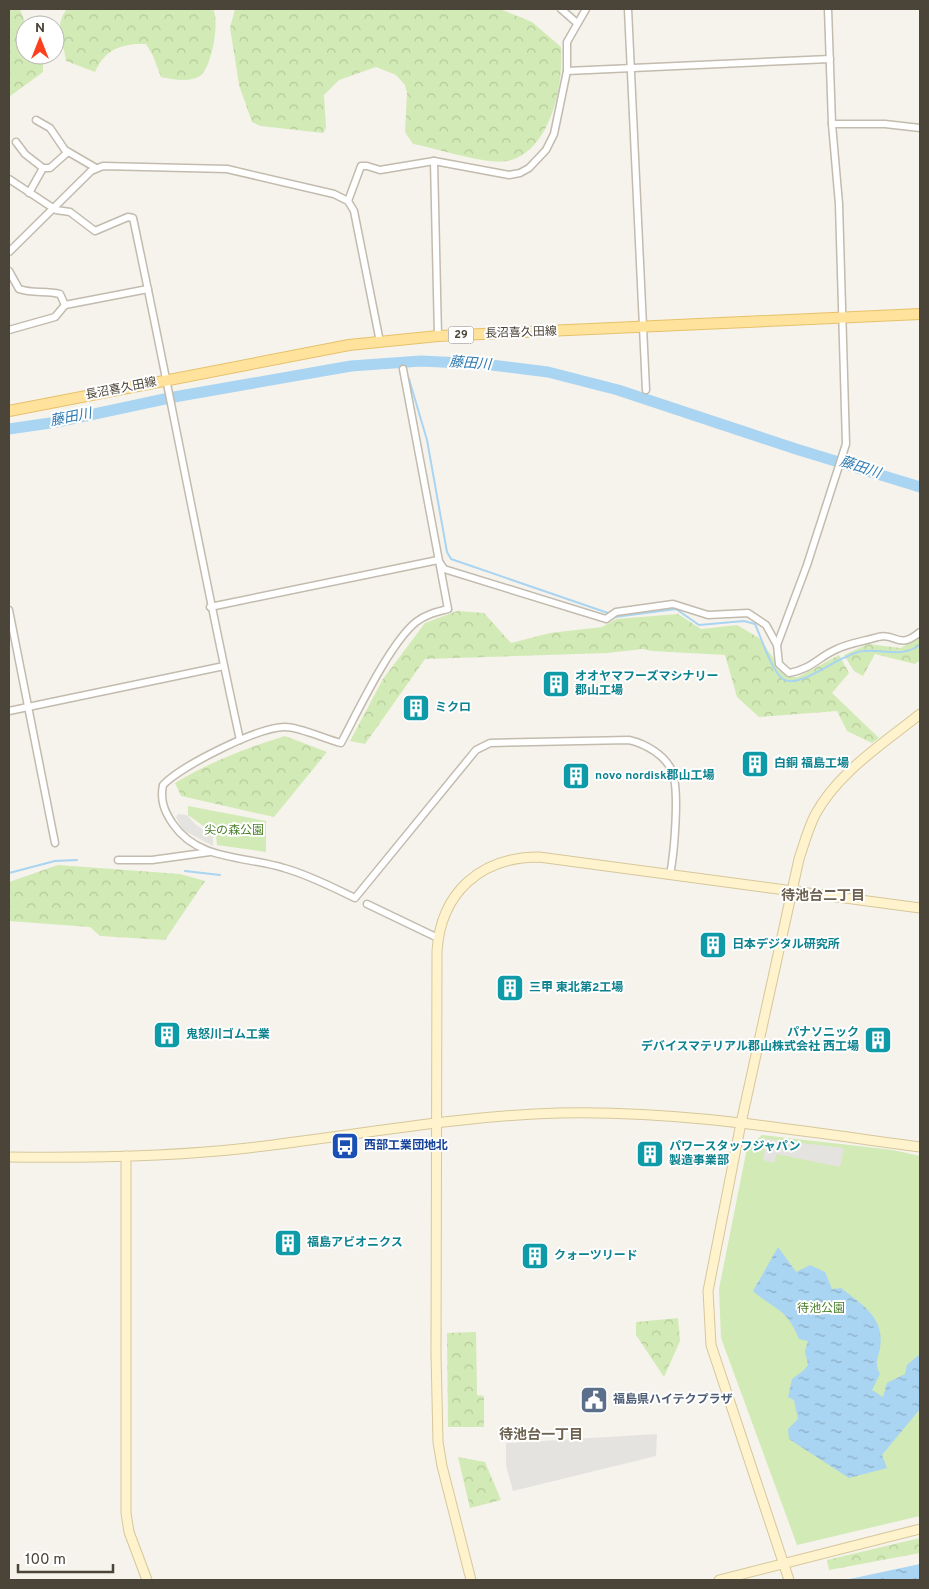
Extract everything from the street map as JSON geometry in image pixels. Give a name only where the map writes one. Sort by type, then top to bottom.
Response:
[{"type":"main road","name":"長沼喜久田線","points":[[9,411],[167,383],[325,349],[380,342],[438,336],[920,314]]},
{"type":"street","points":[[561,9],[577,23]]},
{"type":"street","points":[[348,201],[361,166],[380,170],[434,161],[508,175],[520,173],[529,168],[546,150],[554,134],[567,71],[567,42],[586,9]]},
{"type":"street","points":[[628,9],[646,390]]},
{"type":"street","points":[[776,645],[806,565],[846,444],[839,204],[832,124],[828,9]]},
{"type":"street","points":[[567,71],[830,59]]},
{"type":"street","points":[[36,120],[50,128],[68,152],[96,168]]},
{"type":"street","points":[[832,124],[885,124],[920,128]]},
{"type":"street","points":[[16,142],[25,154],[43,168],[50,168],[68,152]]},
{"type":"street","points":[[434,161],[438,336]]},
{"type":"street","points":[[9,252],[20,244],[53,208],[96,168],[115,165],[227,169],[334,194],[348,201],[354,211],[380,342]]},
{"type":"street","points":[[29,193],[43,168]]},
{"type":"street","points":[[9,179],[53,208],[70,212],[95,231],[132,217],[172,407],[210,607],[240,740]]},
{"type":"street","points":[[9,271],[19,289],[28,292],[50,291],[60,294],[65,305]]},
{"type":"street","points":[[9,330],[55,317],[65,305],[148,289]]},
{"type":"street","points":[[403,369],[448,609],[429,614],[416,622],[400,639],[341,743],[287,727],[274,728],[240,740],[177,772],[162,785],[162,802],[167,815],[177,830],[190,843],[211,852],[237,859],[283,868],[355,898],[476,750],[490,743],[629,740],[648,747],[657,753],[667,763],[675,780],[674,854],[670,875]]},
{"type":"street","points":[[210,607],[438,560]]},
{"type":"street","points":[[438,560],[444,569],[606,619],[616,612],[673,604],[708,615],[748,613],[766,625],[776,645],[779,664],[789,674],[804,671],[836,649],[885,635],[900,641],[911,640],[920,632]]},
{"type":"street","points":[[9,610],[55,843]]},
{"type":"street","points":[[9,711],[224,666]]},
{"type":"street","points":[[789,1580],[711,1345],[708,1291],[741,1123],[799,859],[807,833],[816,815],[837,784],[920,714]]},
{"type":"street","points":[[118,860],[152,860],[211,852]]},
{"type":"street","points":[[471,1580],[442,1466],[438,1442],[436,1122],[438,938],[450,902],[460,889],[486,868],[520,857],[539,857],[920,908]]},
{"type":"street","points":[[367,904],[438,938]]},
{"type":"street","points":[[9,1157],[126,1156],[249,1148],[436,1122],[559,1113],[630,1113],[741,1123],[920,1148]]},
{"type":"street","points":[[126,1156],[126,1513],[129,1532],[147,1580]]},
{"type":"street","points":[[719,1580],[920,1529]]},
{"type":"green space","points":[[9,9],[20,9],[22,15],[15,15],[15,65],[43,65],[43,72],[9,97]]},
{"type":"green space","points":[[67,9],[213,9],[216,23],[214,44],[204,71],[196,78],[180,80],[161,77],[146,44],[122,46],[115,49],[104,58],[95,72],[66,61],[65,15],[63,15]]},
{"type":"green space","points":[[235,9],[500,9],[532,22],[561,47],[560,79],[552,114],[544,131],[534,145],[522,155],[507,161],[486,161],[413,144],[405,132],[407,93],[405,85],[396,75],[376,67],[339,80],[324,95],[326,128],[323,133],[261,126],[252,122],[239,85],[230,28]]},
{"type":"green space","points":[[457,611],[484,613],[511,643],[550,633],[602,627],[616,619],[678,614],[701,629],[737,625],[759,638],[787,677],[798,677],[839,655],[849,673],[832,693],[879,738],[872,743],[847,731],[837,711],[759,717],[737,697],[725,655],[643,649],[607,653],[425,659],[365,744],[350,741],[383,679],[425,623]]},
{"type":"green space","points":[[920,636],[920,660],[915,664],[875,654],[863,676],[854,671],[844,655],[868,644],[901,648]]},
{"type":"green space","points":[[285,736],[327,752],[274,817],[181,796],[175,783],[201,768],[256,745]]},
{"type":"green space","name":"尖の森公園","points":[[188,806],[266,821],[266,852],[217,845],[216,835],[188,815]]},
{"type":"green space","points":[[58,865],[180,874],[205,881],[165,940],[100,936],[90,927],[9,921],[9,882]]},
{"type":"green space","name":"待池公園","points":[[762,1135],[893,1150],[920,1156],[920,1516],[797,1545],[721,1338],[719,1289],[747,1148]]},
{"type":"green space","points":[[678,1318],[680,1341],[664,1377],[636,1335],[636,1322]]},
{"type":"green space","points":[[476,1332],[477,1395],[484,1396],[484,1427],[448,1427],[447,1333]]},
{"type":"green space","points":[[458,1457],[485,1462],[501,1500],[470,1508]]},
{"type":"green space","points":[[920,1538],[920,1553],[829,1570],[827,1560]]},
{"type":"shaded area","points":[[178,814],[187,815],[195,824],[213,837],[213,846],[183,830],[176,817]]},
{"type":"shaded area","points":[[766,1139],[844,1148],[840,1167],[777,1154],[774,1163],[763,1160]]},
{"type":"shaded area","points":[[657,1434],[656,1456],[513,1491],[506,1466],[506,1443]]},
{"type":"water","points":[[778,1247],[796,1272],[810,1265],[825,1272],[832,1289],[841,1288],[864,1306],[875,1320],[881,1337],[877,1364],[880,1374],[872,1390],[883,1397],[887,1383],[905,1374],[907,1365],[920,1354],[920,1409],[882,1455],[887,1468],[849,1478],[789,1439],[788,1429],[798,1419],[794,1400],[788,1397],[792,1379],[808,1365],[805,1351],[808,1341],[799,1339],[785,1315],[753,1291]]},
{"type":"water","points":[[920,1564],[920,1580],[845,1580]]},
{"type":"waterway","name":"藤田川","points":[[9,429],[57,422],[174,397],[351,366],[421,361],[483,364],[548,372],[618,390],[796,449],[920,487]]},
{"type":"waterway","points":[[409,379],[427,440],[447,552],[451,559],[608,613]]},
{"type":"waterway","points":[[615,617],[676,609],[699,625],[744,621],[755,624],[775,669],[783,679],[789,681],[805,678],[857,652],[899,652],[913,649],[920,645]]},
{"type":"waterway","points":[[9,873],[55,861],[77,860]]},
{"type":"waterway","points":[[185,871],[220,875]]},
{"type":"place","name":"オオヤマフーズマシナリー 郡山工場","points":[[556,684]]},
{"type":"place","name":"ミクロ","points":[[416,708]]},
{"type":"place","name":"白銅 福島工場","points":[[755,764]]},
{"type":"place","name":"novo nordisk郡山工場","points":[[576,776]]},
{"type":"place","name":"日本デジタル研究所","points":[[713,945]]},
{"type":"place","name":"三甲 東北第2工場","points":[[510,988]]},
{"type":"place","name":"鬼怒川ゴム工業","points":[[167,1035]]},
{"type":"place","name":"パナソニック デバイスマテリアル郡山株式会社 西工場","points":[[878,1040]]},
{"type":"place","name":"西部工業団地北","points":[[345,1146]]},
{"type":"place","name":"パワースタッフジャパン 製造事業部","points":[[650,1154]]},
{"type":"place","name":"福島アビオニクス","points":[[288,1243]]},
{"type":"place","name":"クォーツリード","points":[[535,1256]]},
{"type":"place","name":"福島県ハイテクプラザ","points":[[594,1400]]},
{"type":"district","name":"待池台二丁目","points":[[823,896]]},
{"type":"district","name":"待池台一丁目","points":[[541,1435]]}]
